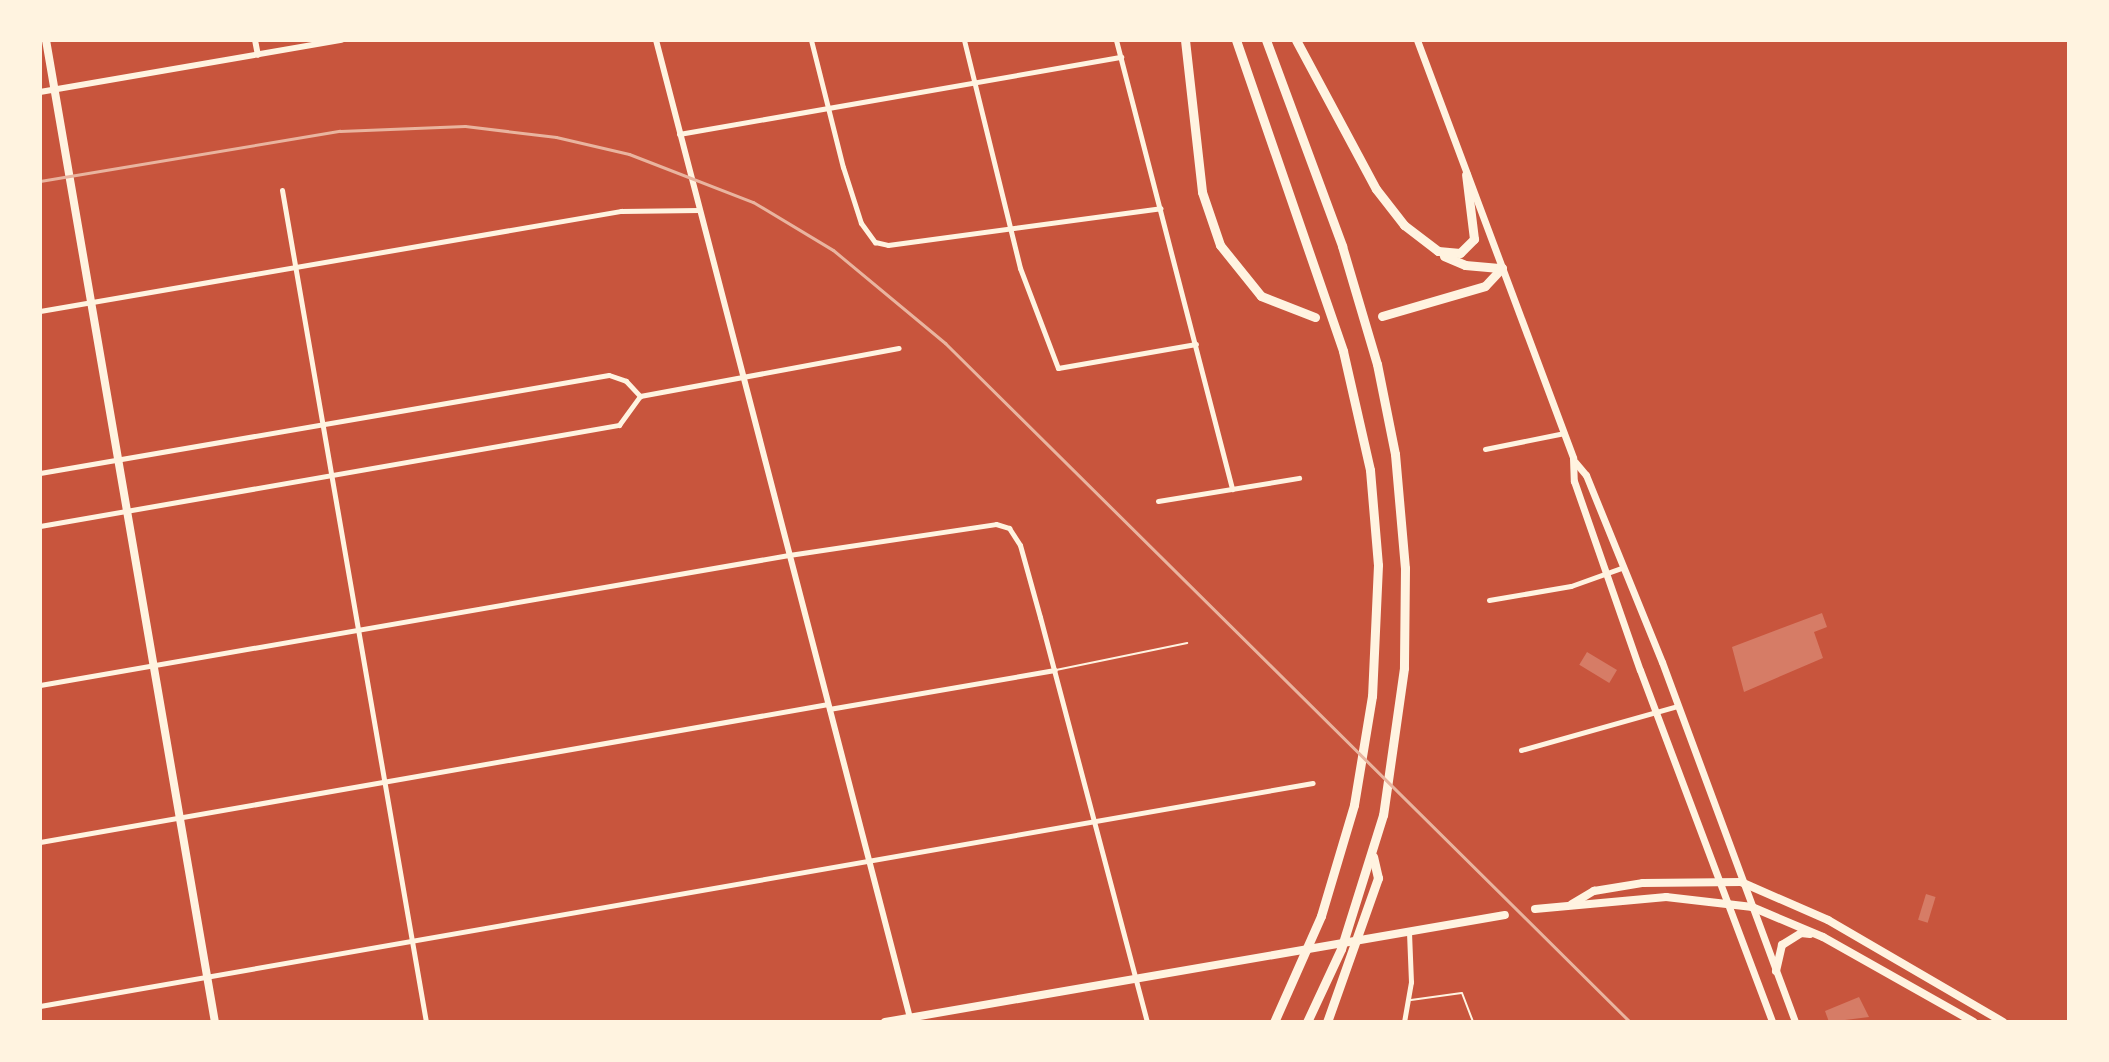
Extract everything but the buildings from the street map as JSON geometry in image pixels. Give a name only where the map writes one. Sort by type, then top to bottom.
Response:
[{"type":"highway","points":[[1185,40],[1202,192],[1220,245],[1261,296],[1315,317]]},
{"type":"highway","points":[[1236,40],[1343,351],[1373,487],[1378,565],[1372,696],[1347,835],[1317,928],[1274,1022]]},
{"type":"highway","points":[[1266,40],[1348,265],[1372,349],[1395,454],[1404,532],[1406,619],[1399,716],[1373,853],[1319,999],[1307,1022]]},
{"type":"highway","points":[[1296,40],[1376,189],[1404,225],[1438,251],[1465,265],[1502,268]]},
{"type":"highway","points":[[1438,251],[1460,253],[1474,239],[1466,174]]},
{"type":"highway","points":[[1382,316],[1485,286],[1502,268]]},
{"type":"highway","points":[[1327,1022],[1378,878],[1373,853]]},
{"type":"main road","points":[[46,40],[215,1022]]},
{"type":"main road","points":[[1417,40],[1575,462],[1586,475],[1678,706],[1795,1022]]},
{"type":"main road","points":[[1575,462],[1574,481],[1656,714],[1772,1022]]},
{"type":"main road","points":[[1572,904],[1594,891],[1631,885],[1718,880],[1741,882],[1828,920],[2003,1022]]},
{"type":"main road","points":[[1535,909],[1666,897],[1752,907],[1823,937],[1974,1022]]},
{"type":"main road","points":[[885,1022],[1137,982],[1505,915]]},
{"type":"main road","points":[[1776,971],[1778,952],[1790,938],[1806,933],[1823,937]]},
{"type":"street","points":[[255,40],[258,55]]},
{"type":"street","points":[[40,92],[342,40]]},
{"type":"street","points":[[656,40],[910,1020]]},
{"type":"street","points":[[811,40],[861,223],[875,242],[888,245],[1161,208]]},
{"type":"street","points":[[964,40],[1011,229],[1058,368],[1196,344]]},
{"type":"street","points":[[1116,40],[1232,489]]},
{"type":"street","points":[[679,134],[1121,57]]},
{"type":"street","points":[[282,190],[426,1022]]},
{"type":"street","points":[[40,311],[621,211],[699,210]]},
{"type":"street","points":[[40,526],[619,425],[640,396],[899,348]]},
{"type":"street","points":[[40,473],[609,375],[626,381],[640,396]]},
{"type":"street","points":[[1485,449],[1564,433]]},
{"type":"street","points":[[1158,501],[1299,478]]},
{"type":"street","points":[[40,685],[789,555],[996,524],[1009,528],[1020,545],[1096,821],[1147,1022]]},
{"type":"street","points":[[1489,600],[1571,586],[1624,567]]},
{"type":"street","points":[[40,842],[383,781],[1055,670]]},
{"type":"street","points":[[1521,750],[1678,706]]},
{"type":"street","points":[[40,1006],[1313,783]]},
{"type":"street","points":[[1404,1022],[1410,1000],[1409,932]]},
{"type":"lane","points":[[1055,670],[1187,643]]},
{"type":"lane","points":[[1410,1000],[1462,993],[1473,1022]]},
{"type":"railway","points":[[40,181],[340,131],[465,126],[556,137],[629,154],[753,202],[833,250],[945,343],[1630,1022]]}]
